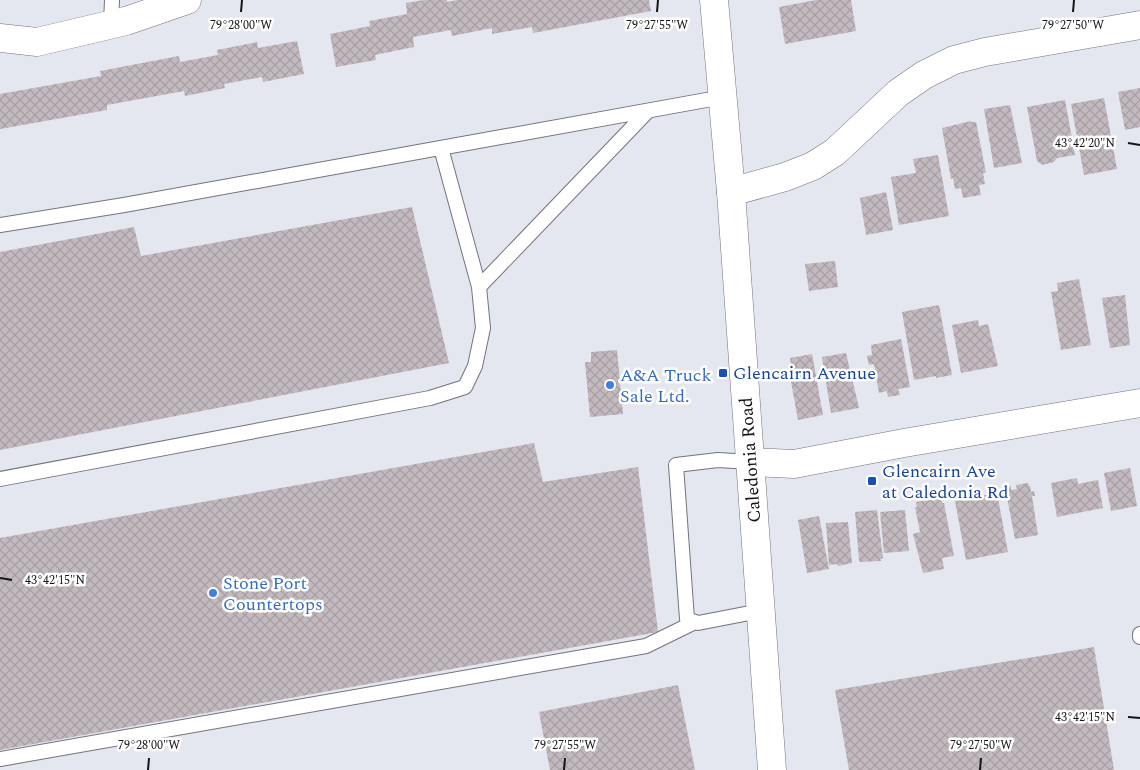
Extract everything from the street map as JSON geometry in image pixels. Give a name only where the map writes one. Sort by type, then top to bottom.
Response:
[{"type":"street","points":[[0,38],[37,42],[111,12],[187,0]]},
{"type":"street","name":"Caledonia Road","points":[[714,0],[731,192],[772,770]]},
{"type":"street","points":[[731,192],[785,177],[813,166],[835,152],[898,93],[924,75],[954,60],[985,52],[1140,25]]},
{"type":"street","points":[[750,462],[794,464],[913,441],[1140,403]]},
{"type":"lane","points":[[0,225],[134,203],[722,97]]},
{"type":"lane","points":[[479,287],[648,111]]},
{"type":"lane","points":[[0,479],[430,398],[465,386],[475,366],[483,328],[479,287],[441,148]]},
{"type":"lane","points":[[750,462],[718,460],[676,465],[687,619],[698,623],[760,611]]},
{"type":"lane","points":[[0,759],[646,646],[695,622]]},
{"type":"building","points":[[424,0],[447,0],[447,2],[457,0],[649,0],[651,11],[533,33],[532,27],[492,34],[492,28],[452,36],[451,30],[413,37],[414,47],[375,55],[376,60],[336,67],[330,34],[370,26],[369,21],[407,14],[406,3]]},
{"type":"building","points":[[816,0],[851,0],[856,31],[785,44],[779,7]]},
{"type":"building","points":[[297,41],[304,74],[263,82],[262,77],[224,84],[225,88],[185,96],[184,91],[107,105],[107,110],[0,129],[0,94],[101,76],[100,71],[179,56],[180,62],[218,55],[217,50],[257,42],[258,48]]},
{"type":"building","points":[[1140,88],[1140,127],[1125,130],[1118,92]]},
{"type":"building","points":[[1104,98],[1117,169],[1084,175],[1071,104]]},
{"type":"building","points":[[1065,100],[1075,155],[1057,158],[1054,162],[1042,165],[1037,161],[1027,107]]},
{"type":"building","points":[[1010,105],[1022,163],[994,168],[984,109]]},
{"type":"building","points":[[971,121],[976,122],[986,173],[983,173],[985,184],[979,185],[981,195],[963,198],[961,188],[955,189],[953,178],[951,179],[942,128]]},
{"type":"building","points":[[938,155],[949,216],[899,225],[891,177],[916,173],[913,159]]},
{"type":"building","points":[[886,192],[893,230],[866,235],[860,198]]},
{"type":"building","points":[[412,207],[449,363],[0,450],[0,252],[134,227],[141,256]]},
{"type":"building","points":[[835,261],[838,287],[809,291],[805,264]]},
{"type":"building","points":[[1079,279],[1091,345],[1061,350],[1051,292],[1058,291],[1057,283]]},
{"type":"building","points":[[1125,295],[1130,345],[1110,348],[1102,298]]},
{"type":"building","points":[[939,305],[952,375],[914,380],[902,312]]},
{"type":"building","points":[[978,320],[979,326],[988,324],[998,366],[961,373],[952,325]]},
{"type":"building","points":[[901,339],[910,387],[898,389],[900,395],[888,397],[887,391],[879,393],[874,364],[869,365],[867,356],[872,355],[871,345]]},
{"type":"building","points":[[617,350],[623,414],[590,417],[585,362],[591,362],[591,352]]},
{"type":"building","points":[[846,353],[859,408],[831,413],[822,357]]},
{"type":"building","points":[[812,354],[823,415],[798,420],[788,365],[791,365],[790,358]]},
{"type":"building","points":[[534,443],[543,482],[638,467],[658,632],[0,750],[0,538]]},
{"type":"building","points":[[1130,468],[1137,506],[1111,511],[1104,473]]},
{"type":"building","points":[[1077,478],[1078,484],[1098,480],[1103,508],[1057,517],[1051,483]]},
{"type":"building","points":[[1028,483],[1031,492],[1034,491],[1035,496],[1032,496],[1038,535],[1015,539],[1005,487],[1011,486],[1011,490],[1017,489],[1016,485]]},
{"type":"building","points":[[997,493],[1008,552],[966,560],[955,501]]},
{"type":"building","points":[[941,497],[942,503],[944,503],[954,556],[942,558],[944,569],[923,573],[913,534],[920,532],[915,507],[917,507],[916,502]]},
{"type":"building","points":[[877,510],[883,558],[880,559],[881,561],[860,562],[855,512]]},
{"type":"building","points":[[905,510],[909,551],[884,553],[880,512]]},
{"type":"building","points":[[819,516],[829,569],[807,573],[798,520]]},
{"type":"building","points":[[848,522],[852,563],[838,566],[837,564],[829,565],[826,523]]},
{"type":"building","points":[[1094,647],[1114,770],[849,770],[835,690]]},
{"type":"building","points":[[678,685],[695,770],[550,770],[539,712]]},
{"type":"place","name":"Glencairn Avenue","points":[[723,373]]},
{"type":"place","name":"A&A Truck Sale Ltd.","points":[[610,385]]},
{"type":"place","name":"Glencairn Ave at Caledonia Rd","points":[[872,481]]},
{"type":"place","name":"Stone Port Countertops","points":[[213,593]]}]
